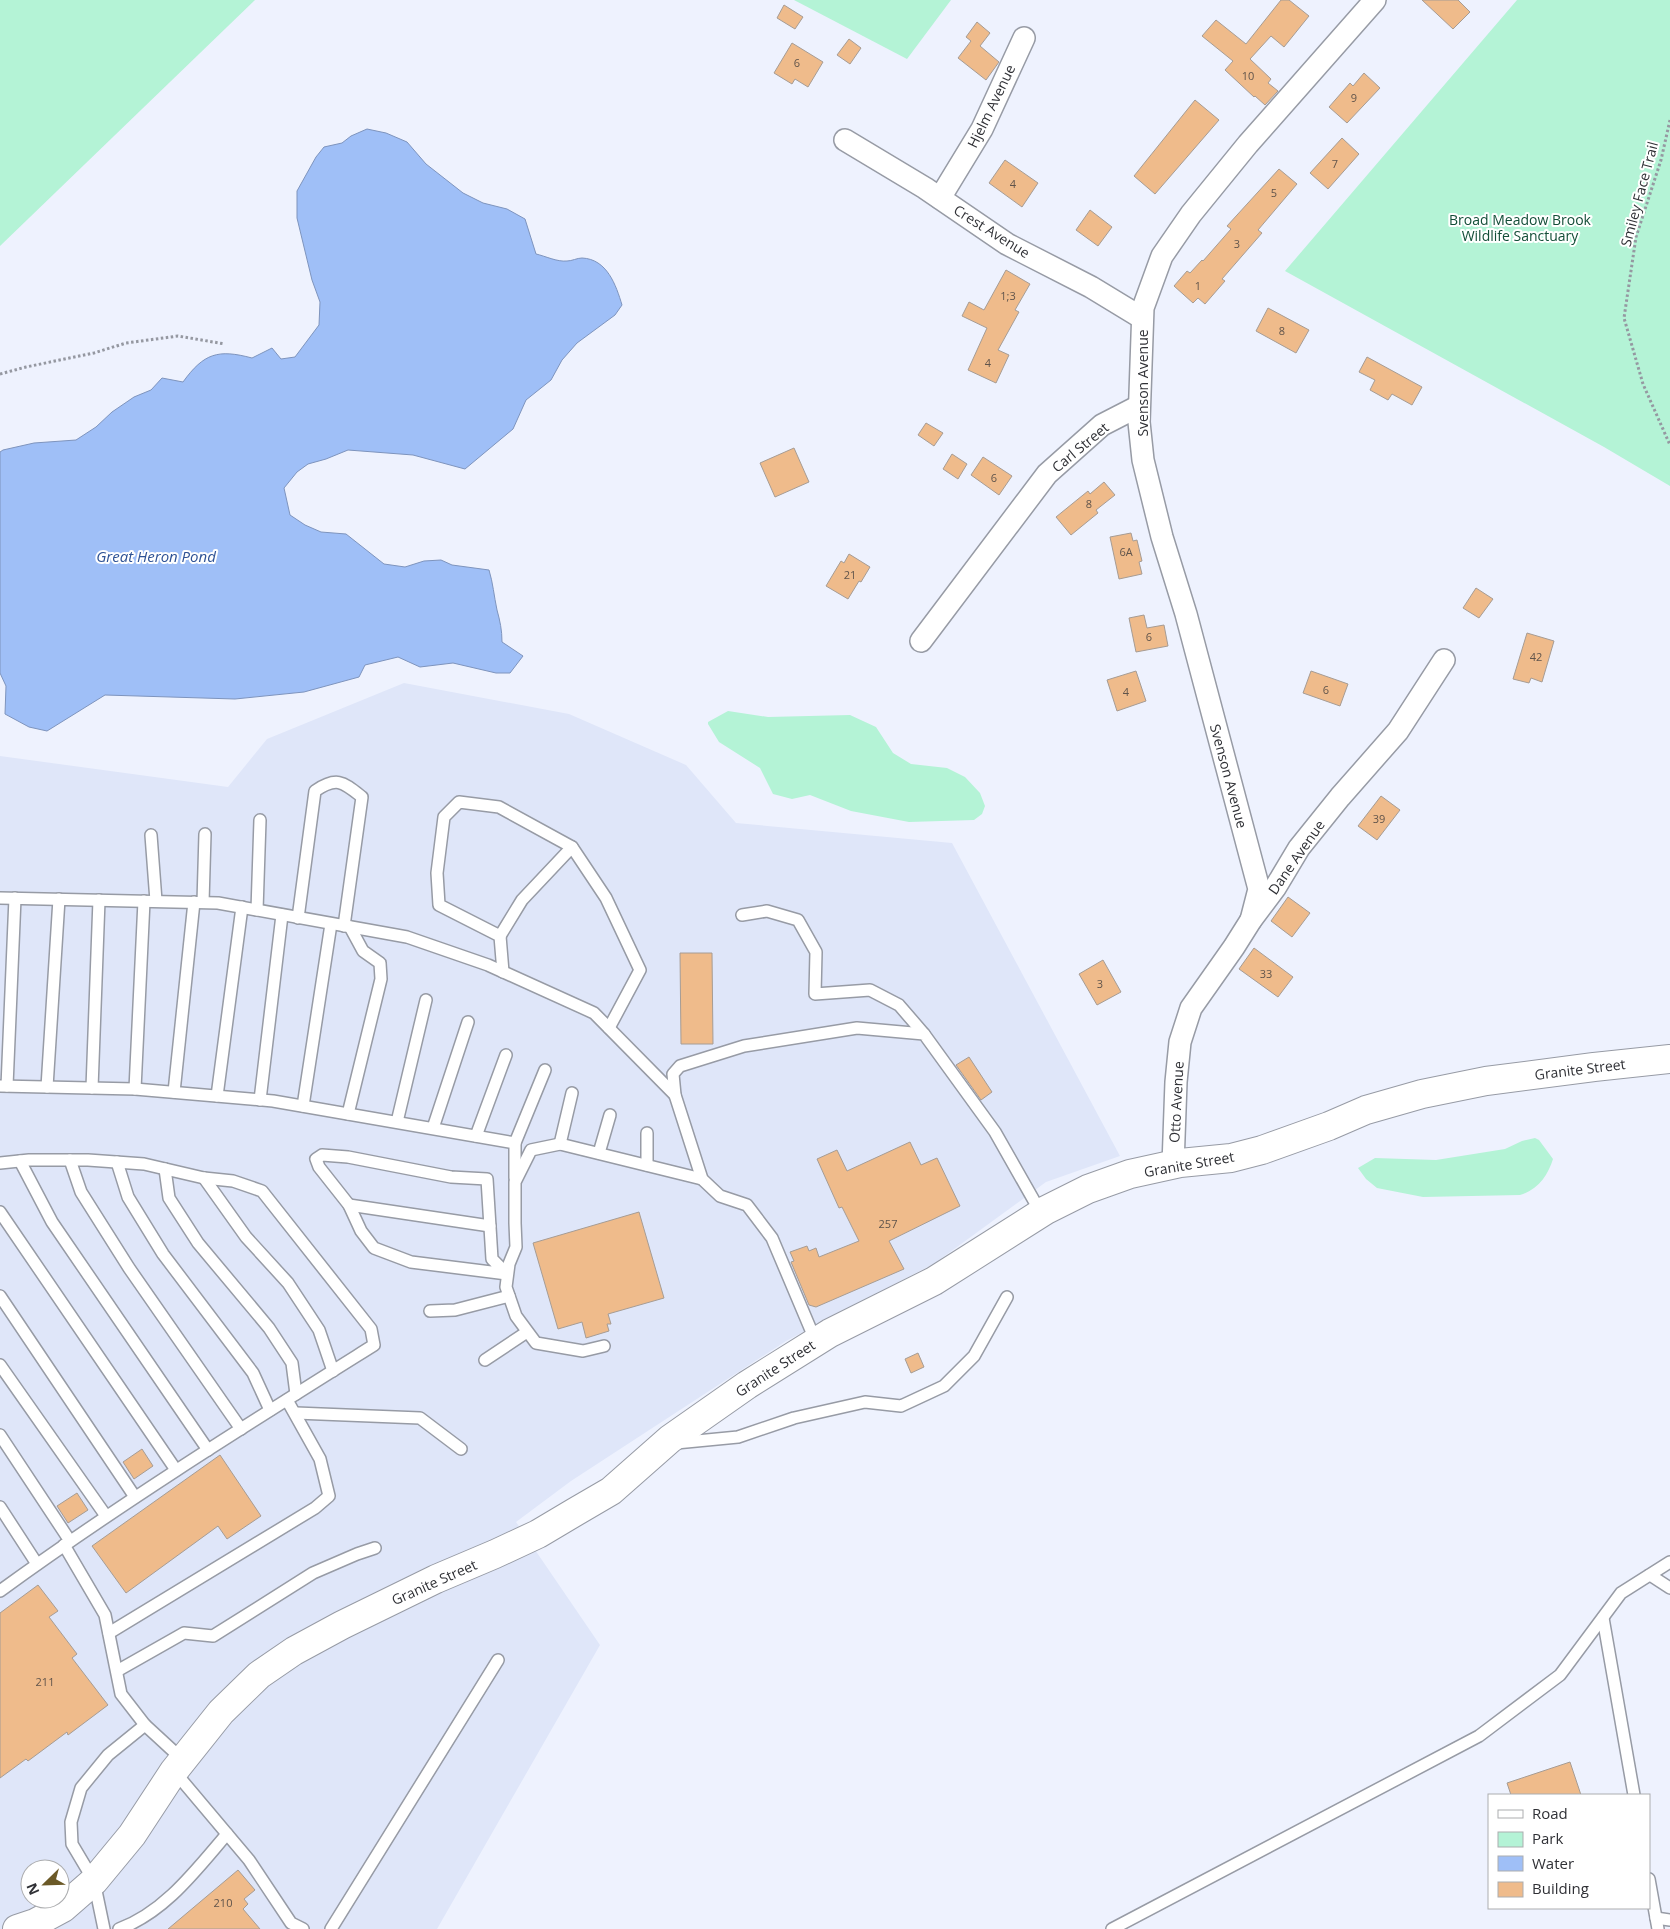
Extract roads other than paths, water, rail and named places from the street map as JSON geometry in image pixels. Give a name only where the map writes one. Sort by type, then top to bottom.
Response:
[{"type":"street","name":"Svenson Avenue","points":[[1251,920],[1259,889],[1143,460],[1138,422],[1143,308],[1162,256],[1191,214],[1248,144],[1375,0]]},
{"type":"street","name":"Hjelm Avenue","points":[[940,198],[982,130],[1024,38]]},
{"type":"street","name":"Crest Avenue","points":[[845,140],[940,198],[1007,244],[1092,287],[1142,318]]},
{"type":"street","name":"Carl Street","points":[[922,640],[1048,474],[1102,425],[1139,406]]},
{"type":"street","name":"Dane Avenue","points":[[1182,1039],[1191,1008],[1275,888],[1299,848],[1340,797],[1398,731],[1444,660]]},
{"type":"street","name":"Otto Avenue","points":[[1172,1165],[1176,1082],[1182,1039]]},
{"type":"street","name":"Granite Street","points":[[17,1929],[34,1923],[63,1908],[94,1882],[132,1835],[178,1766],[221,1712],[259,1675],[294,1651],[436,1578],[538,1534],[611,1491],[664,1444],[747,1385],[830,1333],[934,1281],[1041,1213],[1088,1189],[1130,1174],[1172,1165],[1231,1158],[1262,1150],[1329,1126],[1366,1110],[1422,1094],[1486,1081],[1670,1059]]},
{"type":"lane","points":[[298,918],[315,791],[327,783],[345,783],[362,797],[347,927],[362,951],[380,963],[381,979],[348,1114]]},
{"type":"lane","points":[[500,936],[439,905],[437,873],[444,817],[460,802],[499,807],[572,846],[606,898],[640,970],[610,1028]]},
{"type":"lane","points":[[257,910],[260,820]]},
{"type":"lane","points":[[174,1092],[205,834]]},
{"type":"lane","points":[[151,835],[156,901]]},
{"type":"lane","points":[[503,972],[500,936],[522,900],[572,846]]},
{"type":"lane","points":[[0,898],[218,903],[407,937],[503,972],[594,1013],[675,1095]]},
{"type":"lane","points":[[15,898],[3,1086],[135,1089],[260,1100],[515,1143]]},
{"type":"lane","points":[[47,1087],[59,899]]},
{"type":"lane","points":[[92,1088],[99,900]]},
{"type":"lane","points":[[135,1089],[144,901]]},
{"type":"lane","points":[[216,1096],[242,907]]},
{"type":"lane","points":[[742,915],[767,911],[798,920],[816,952],[815,994],[870,990],[899,1005],[924,1034],[995,1132],[1041,1213]]},
{"type":"lane","points":[[260,1100],[282,915]]},
{"type":"lane","points":[[303,1106],[331,924]]},
{"type":"lane","points":[[397,1122],[426,1000]]},
{"type":"lane","points":[[432,1128],[468,1022]]},
{"type":"lane","points":[[702,1180],[675,1095],[673,1074],[680,1066],[744,1046],[857,1028],[924,1034]]},
{"type":"lane","points":[[476,1136],[506,1055]]},
{"type":"lane","points":[[545,1070],[515,1143],[516,1247],[509,1264],[506,1287],[516,1316],[536,1343],[583,1351],[604,1346]]},
{"type":"lane","points":[[560,1144],[572,1093]]},
{"type":"lane","points":[[599,1154],[610,1115]]},
{"type":"lane","points":[[647,1133],[647,1165]]},
{"type":"lane","points":[[515,1182],[531,1150],[560,1144],[702,1180],[720,1196],[747,1205],[772,1238],[816,1342]]},
{"type":"lane","points":[[322,1155],[348,1157],[451,1177],[487,1179],[492,1259],[508,1274],[411,1262],[374,1248],[362,1231],[349,1205],[319,1167],[316,1159],[322,1155]]},
{"type":"lane","points":[[70,1160],[81,1192],[124,1259],[241,1429]]},
{"type":"lane","points":[[0,1163],[70,1160],[144,1164],[204,1178],[233,1181],[262,1191],[371,1329],[374,1345],[176,1470],[1,1588]]},
{"type":"lane","points":[[20,1161],[52,1222],[208,1450]]},
{"type":"lane","points":[[117,1162],[128,1196],[163,1254],[253,1374],[270,1410]]},
{"type":"lane","points":[[109,1633],[315,1508],[328,1496],[320,1459],[296,1414],[292,1397],[292,1363],[270,1328],[193,1235],[169,1198],[165,1169]]},
{"type":"lane","points":[[204,1178],[246,1237],[288,1284],[319,1330],[333,1371]]},
{"type":"lane","points":[[349,1205],[490,1226]]},
{"type":"lane","points":[[0,1212],[176,1470]]},
{"type":"lane","points":[[0,1296],[135,1497]]},
{"type":"lane","points":[[430,1311],[455,1310],[509,1296]]},
{"type":"lane","points":[[664,1444],[738,1437],[794,1418],[865,1402],[901,1406],[944,1386],[974,1356],[1007,1297]]},
{"type":"lane","points":[[485,1360],[527,1332]]},
{"type":"lane","points":[[0,1365],[106,1516]]},
{"type":"lane","points":[[296,1414],[420,1418],[460,1449]]},
{"type":"lane","points":[[0,1435],[67,1543],[105,1615],[122,1694],[178,1766],[227,1834],[249,1860],[291,1922],[303,1929]]},
{"type":"lane","points":[[0,1507],[37,1564]]},
{"type":"lane","points":[[117,1670],[184,1633],[213,1636],[313,1573],[375,1548]]},
{"type":"lane","points":[[1112,1929],[1479,1736],[1560,1675],[1621,1593],[1670,1562]]},
{"type":"lane","points":[[1650,1574],[1670,1588]]},
{"type":"lane","points":[[1603,1618],[1634,1794]]},
{"type":"lane","points":[[331,1929],[498,1660]]},
{"type":"lane","points":[[104,1929],[94,1882],[72,1844],[71,1822],[81,1788],[108,1755],[145,1726]]},
{"type":"lane","points":[[119,1929],[137,1922],[183,1884],[227,1834]]},
{"type":"lane","points":[[1650,1884],[1657,1923],[1670,1920]]},
{"type":"water","name":"Great Heron Pond","points":[[367,129],[386,133],[407,142],[426,164],[463,193],[483,203],[507,209],[525,219],[536,254],[559,261],[582,258],[591,259],[598,263],[609,274],[617,289],[622,305],[615,315],[577,343],[562,360],[551,380],[526,400],[513,429],[465,469],[413,455],[348,450],[308,464],[297,472],[284,488],[290,515],[305,525],[321,532],[346,534],[384,564],[405,567],[424,561],[441,560],[452,565],[489,570],[501,626],[502,642],[523,656],[510,673],[496,673],[453,663],[420,667],[398,657],[365,665],[359,677],[304,692],[235,699],[105,695],[47,731],[29,727],[5,714],[6,686],[0,673],[0,452],[34,443],[76,440],[134,397],[151,390],[162,378],[183,382],[198,365],[205,359],[213,356],[230,354],[252,358],[272,348],[281,359],[295,357],[319,325],[320,302],[312,280],[297,218],[297,191],[316,157],[324,147],[342,143],[351,136]]},
{"type":"park label","name":"Broad Meadow Brook Wildlife Sanctuary","points":[[1520,227]]}]
